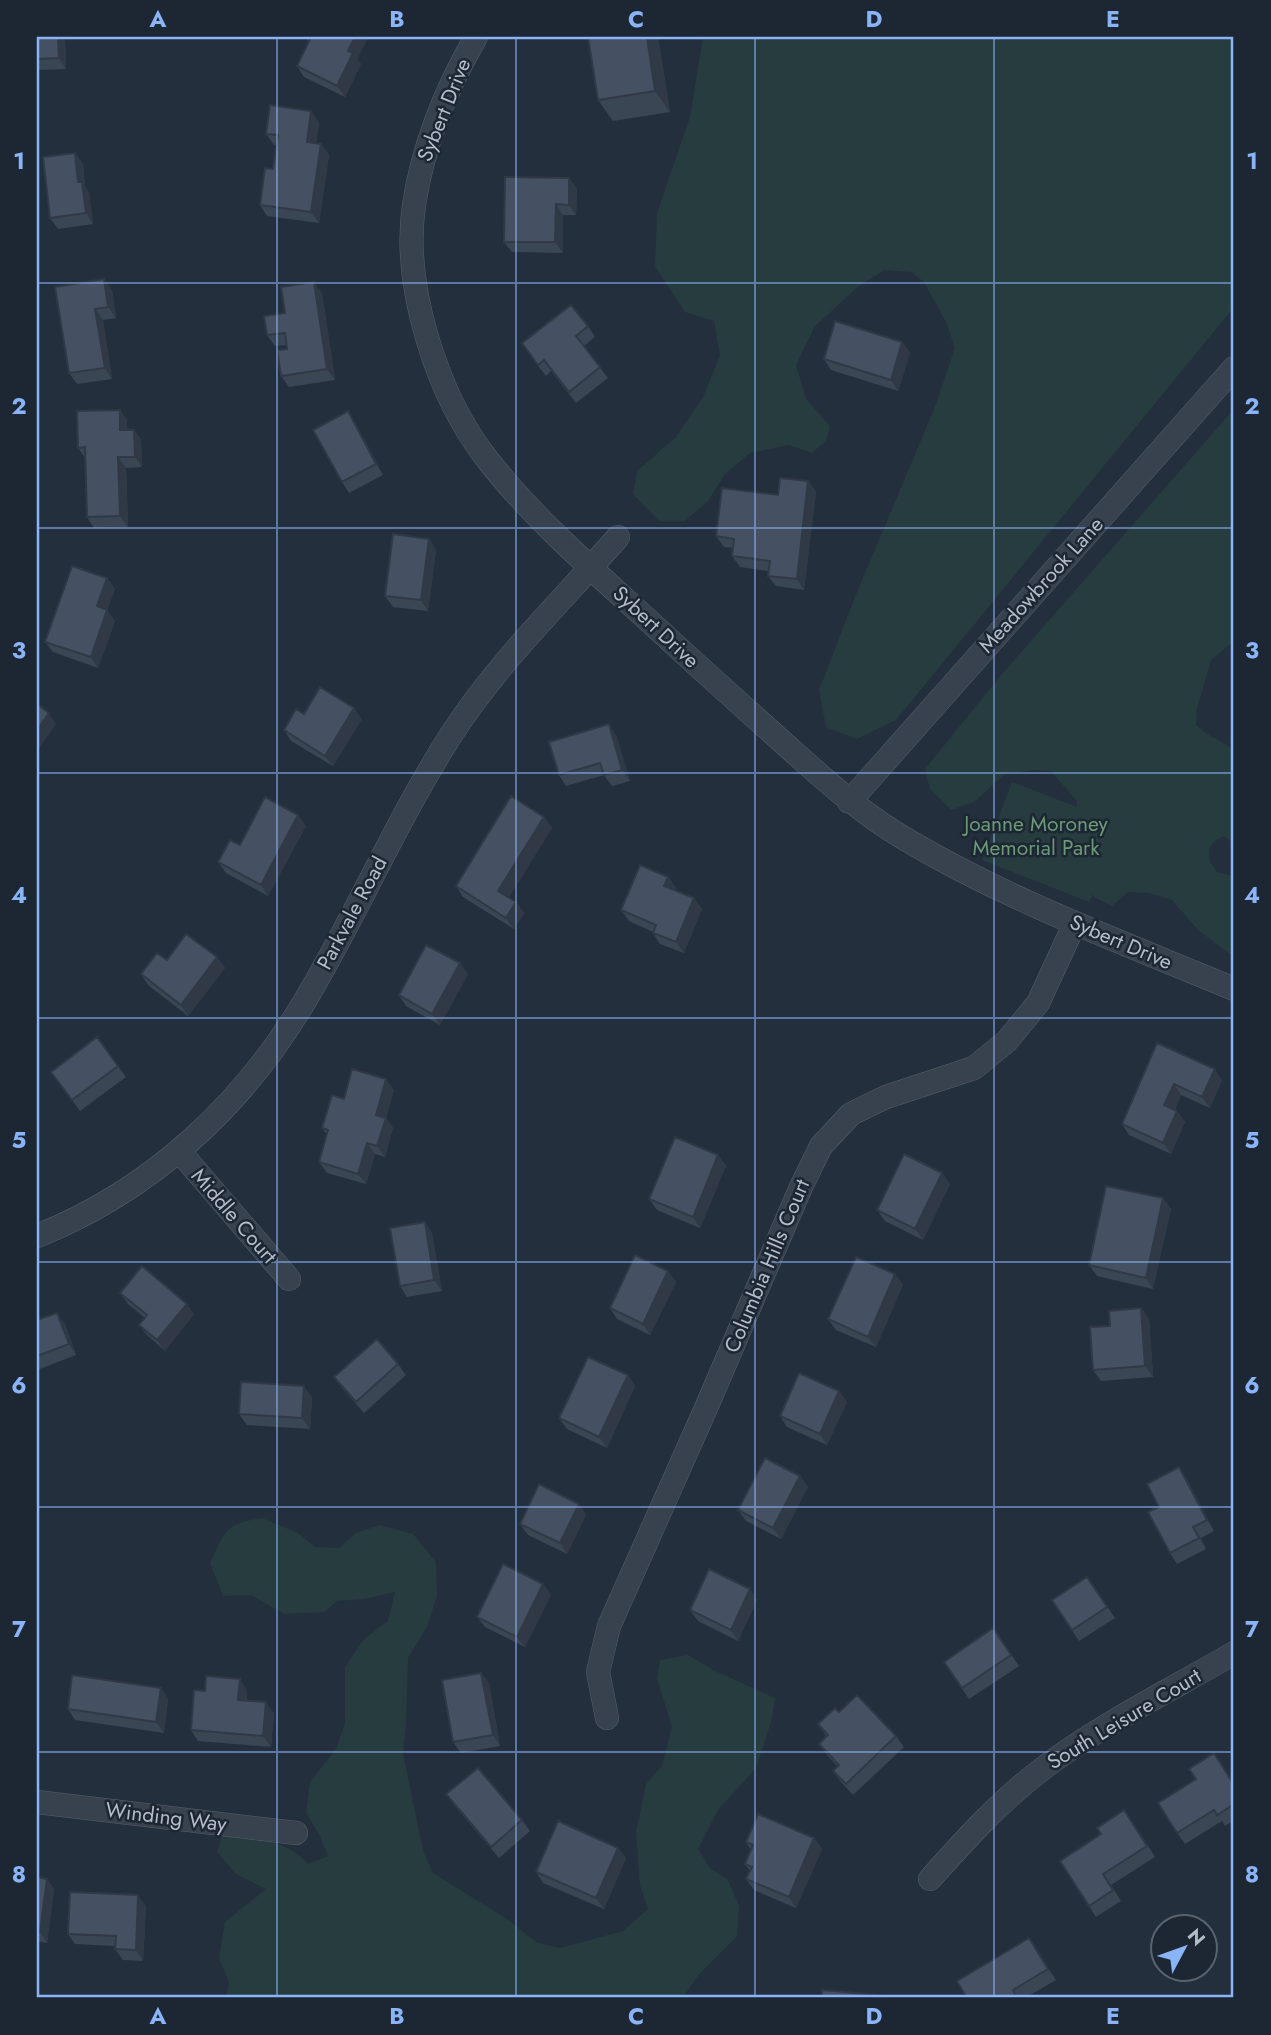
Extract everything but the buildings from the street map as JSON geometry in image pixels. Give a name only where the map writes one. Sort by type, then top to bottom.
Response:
[{"type":"street","name":"Sybert Drive","points":[[476,37],[458,68],[421,166],[413,209],[413,255],[419,301],[433,359],[455,409],[485,457],[519,497],[592,567],[849,802],[960,871],[1075,923],[1234,989]]},
{"type":"street","name":"Meadowbrook Lane","points":[[849,802],[1234,368]]},
{"type":"street","name":"Parkvale Road","points":[[37,1236],[118,1195],[180,1152],[233,1100],[270,1053],[302,1005],[410,804],[451,735],[485,685],[618,537]]},
{"type":"street","name":"Columbia Hills Court","points":[[607,1717],[598,1672],[609,1626],[821,1146],[851,1114],[886,1097],[974,1068],[1007,1041],[1038,1003],[1075,923]]},
{"type":"street","name":"Middle Court","points":[[180,1152],[289,1279]]},
{"type":"street","name":"South Leisure Court","points":[[930,1880],[1005,1799],[1041,1770],[1083,1740],[1234,1653]]},
{"type":"street","name":"Winding Way","points":[[37,1802],[296,1833]]},
{"type":"green space","points":[[703,37],[1234,37],[1234,307],[896,720],[857,739],[826,727],[819,690],[935,407],[955,348],[947,324],[924,282],[911,272],[885,270],[859,286],[815,326],[796,365],[806,399],[830,426],[826,441],[812,453],[789,445],[750,453],[725,474],[708,501],[685,521],[659,521],[633,494],[637,471],[676,437],[703,397],[720,355],[714,321],[685,312],[655,266],[657,213],[690,117]]},
{"type":"green space","name":"Joanne Moroney Memorial Park","points":[[1234,409],[1234,641],[1211,660],[1197,709],[1196,725],[1234,750],[1234,844],[1224,836],[1209,848],[1210,862],[1217,872],[1234,876],[1234,957],[1198,930],[1172,900],[1149,893],[1128,892],[1112,906],[1093,894],[1089,902],[982,860],[1012,782],[1077,807],[1077,801],[1051,771],[1005,774],[974,802],[951,810],[930,789],[925,769],[1002,674]]},
{"type":"green space","points":[[262,1518],[298,1533],[315,1547],[339,1548],[356,1533],[380,1525],[413,1534],[436,1562],[437,1596],[427,1627],[408,1658],[403,1753],[423,1850],[433,1873],[507,1919],[537,1943],[560,1948],[623,1931],[648,1909],[640,1885],[636,1832],[646,1784],[662,1766],[672,1727],[657,1678],[660,1660],[688,1655],[713,1670],[775,1698],[772,1719],[756,1768],[718,1810],[698,1849],[710,1868],[728,1880],[739,1906],[737,1936],[701,1972],[682,1998],[226,1998],[229,1982],[219,1958],[225,1922],[266,1889],[236,1874],[217,1852],[222,1836],[268,1841],[290,1850],[308,1864],[328,1856],[306,1813],[310,1782],[336,1749],[345,1724],[345,1667],[364,1639],[388,1621],[395,1592],[365,1599],[337,1601],[324,1612],[284,1614],[251,1595],[223,1596],[210,1563],[223,1536],[233,1526]]}]
